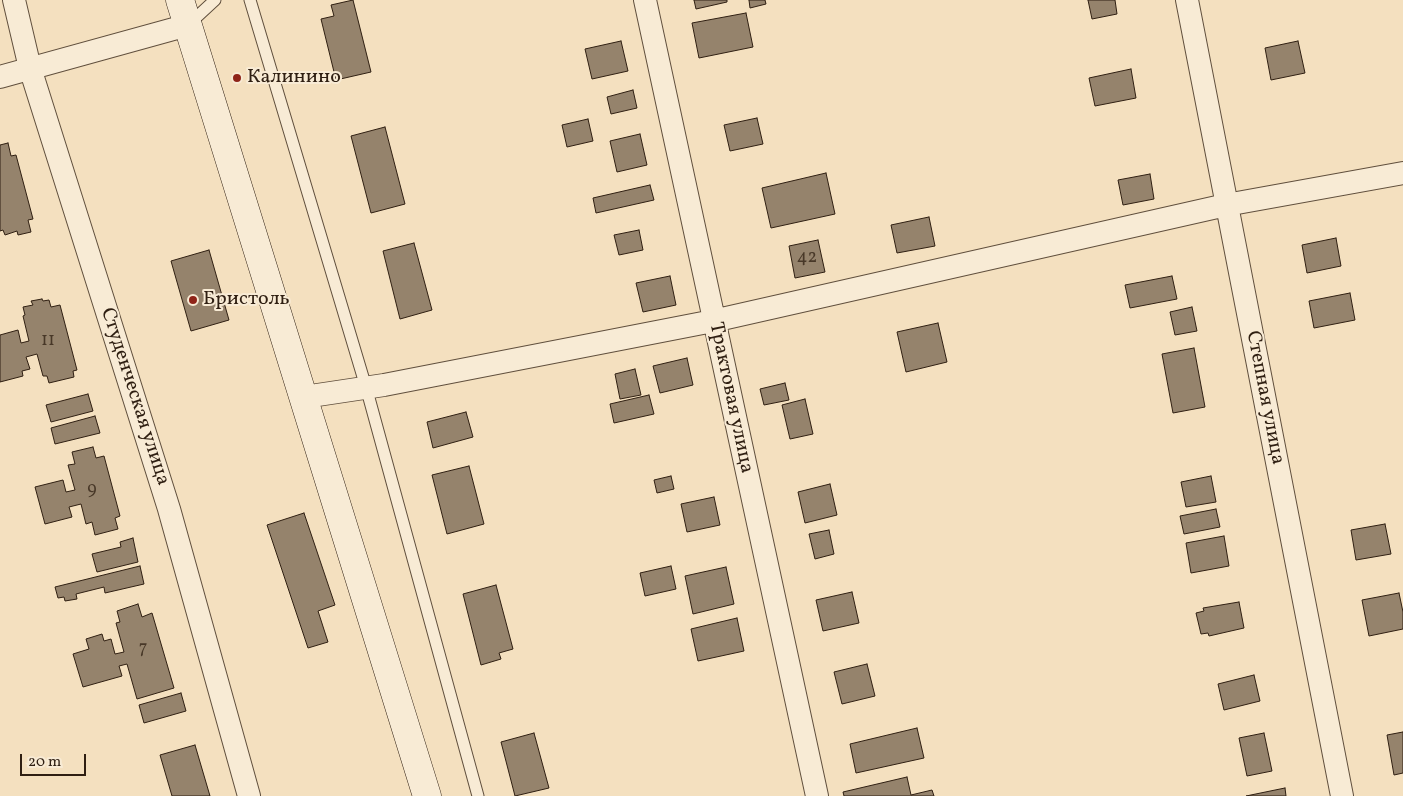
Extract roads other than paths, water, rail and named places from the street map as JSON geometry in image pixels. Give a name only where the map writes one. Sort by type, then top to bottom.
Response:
[{"type":"main road","points":[[184,12],[427,796]]},
{"type":"street","name":"Студенческая улица","points":[[14,0],[30,68],[169,509],[248,796]]},
{"type":"street","name":"Трактовая улица","points":[[645,0],[816,796]]},
{"type":"street","name":"Степная улица","points":[[1187,0],[1342,796]]},
{"type":"street","points":[[0,77],[30,68],[184,12]]},
{"type":"street","points":[[304,397],[713,321],[1226,205],[1403,173]]},
{"type":"lane","points":[[184,12],[215,0]]},
{"type":"lane","points":[[250,0],[366,387],[478,796]]},
{"type":"place","name":"Калинино","points":[[237,78]]},
{"type":"place","name":"Бристоль","points":[[193,300]]}]
